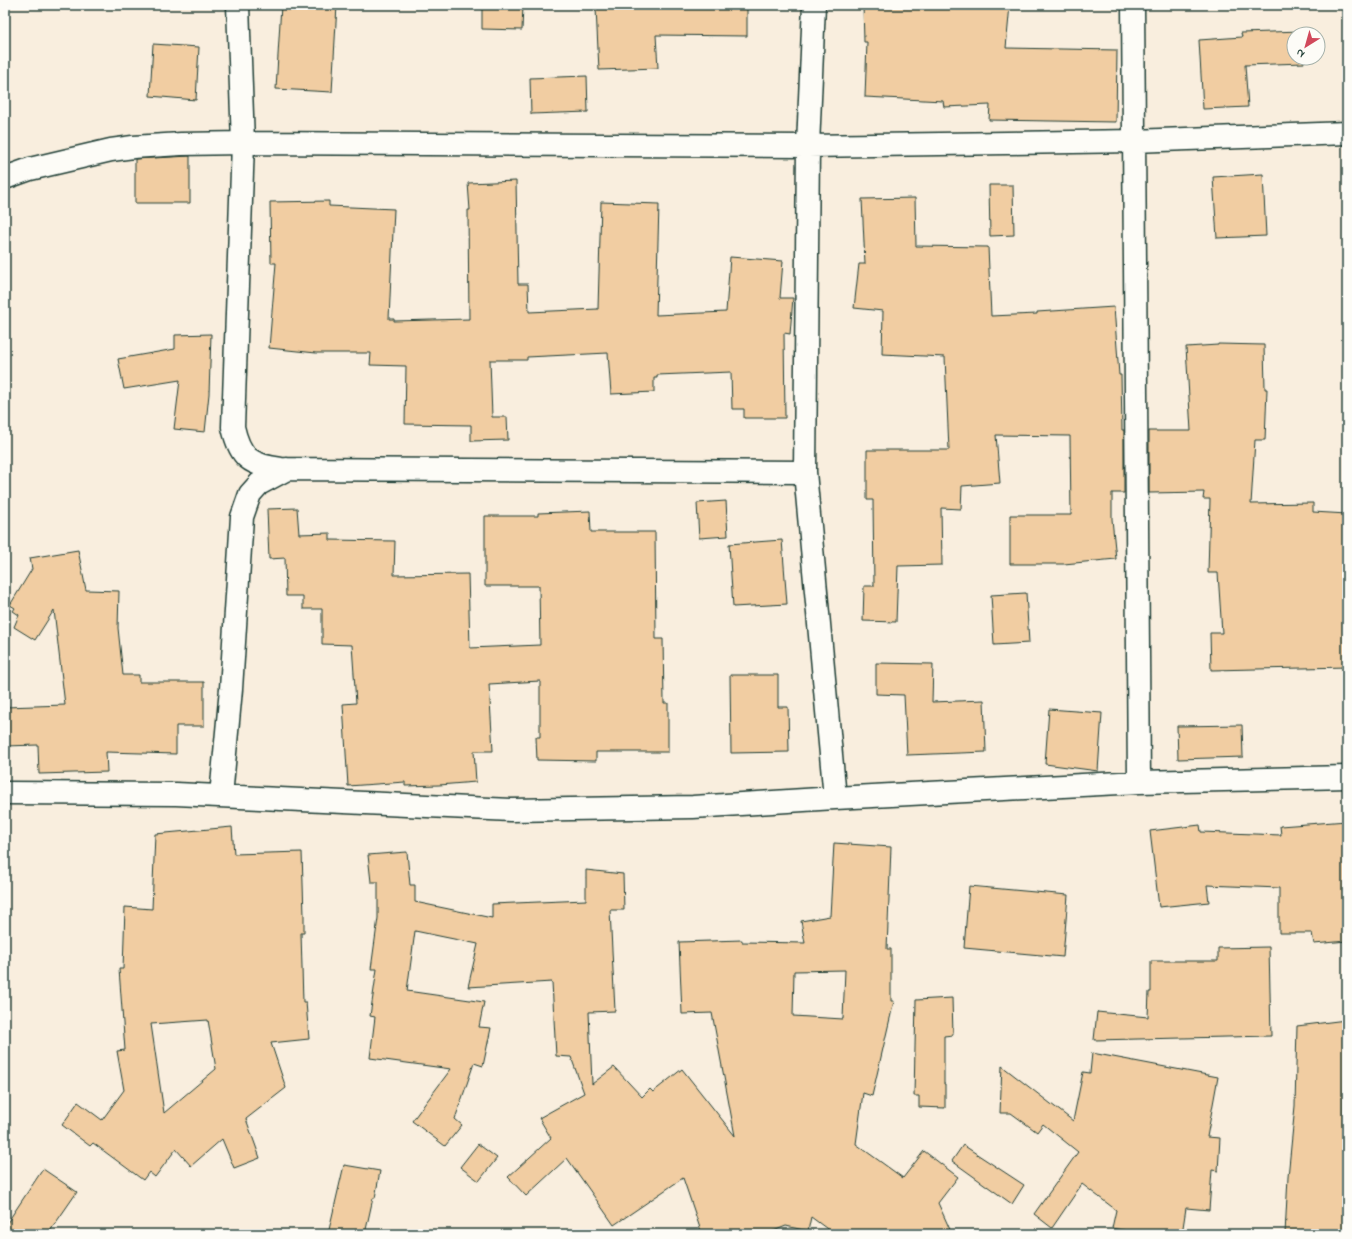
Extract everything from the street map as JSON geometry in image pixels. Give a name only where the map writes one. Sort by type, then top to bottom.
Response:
[{"type":"street","points":[[238,5],[243,142],[233,427],[239,447],[251,462],[268,467],[287,469],[805,472]]},
{"type":"street","points":[[814,5],[808,146],[805,472],[835,798]]},
{"type":"street","points":[[1132,5],[1139,782]]},
{"type":"street","points":[[5,178],[30,169],[111,150],[133,147],[243,142],[808,146],[1134,141],[1347,134]]},
{"type":"street","points":[[221,796],[231,689],[242,517],[250,494],[259,484],[287,469]]},
{"type":"street","points":[[5,793],[176,794],[511,810],[693,807],[1139,782],[1347,777]]},
{"type":"building","points":[[281,5],[337,5],[332,92],[276,89]]},
{"type":"building","points":[[482,5],[523,5],[522,30],[482,29]]},
{"type":"building","points":[[657,5],[747,5],[747,36],[656,35],[658,68],[599,70],[596,8]]},
{"type":"building","points":[[863,5],[1010,5],[1006,48],[1117,50],[1116,122],[989,120],[990,105],[944,107],[943,101],[865,97],[867,42],[864,42]]},
{"type":"building","points":[[1286,32],[1286,64],[1245,65],[1248,107],[1203,109],[1199,40],[1242,37],[1241,33]]},
{"type":"building","points":[[153,44],[199,47],[196,100],[150,96]]},
{"type":"building","points":[[587,76],[588,112],[531,114],[530,78]]},
{"type":"building","points":[[190,156],[190,203],[135,203],[135,159]]},
{"type":"building","points":[[1263,174],[1266,236],[1217,238],[1213,177]]},
{"type":"building","points":[[516,181],[518,284],[528,284],[529,312],[598,309],[601,202],[659,204],[656,315],[726,312],[730,257],[783,261],[780,298],[793,298],[790,334],[784,333],[785,418],[744,418],[744,409],[732,409],[731,372],[657,375],[657,378],[654,378],[654,392],[611,394],[608,353],[527,357],[527,360],[490,360],[492,417],[507,417],[508,440],[471,441],[471,425],[405,424],[406,366],[370,365],[371,353],[316,353],[269,348],[276,263],[271,263],[270,202],[329,201],[329,206],[394,209],[389,319],[394,319],[394,321],[469,319],[468,210],[470,210],[468,183]]},
{"type":"building","points":[[989,185],[1013,185],[1014,235],[990,236]]},
{"type":"building","points":[[915,198],[916,246],[988,247],[991,316],[1037,314],[1037,312],[1114,307],[1119,375],[1121,375],[1122,430],[1124,430],[1124,493],[1112,493],[1112,519],[1116,559],[1064,564],[1010,564],[1010,515],[1071,515],[1070,436],[996,435],[1000,483],[962,486],[961,509],[941,508],[942,565],[898,566],[896,622],[863,621],[864,586],[874,586],[873,500],[867,500],[867,450],[949,450],[945,357],[882,354],[883,311],[854,308],[859,264],[865,264],[862,199]]},
{"type":"building","points":[[211,334],[209,394],[205,432],[174,429],[180,380],[124,389],[118,359],[175,349],[175,335]]},
{"type":"building","points":[[1218,344],[1264,345],[1265,389],[1267,389],[1265,440],[1255,440],[1251,504],[1313,503],[1313,512],[1347,514],[1347,667],[1211,670],[1210,633],[1222,633],[1218,573],[1208,573],[1210,499],[1203,499],[1204,492],[1149,493],[1149,431],[1191,431],[1186,347]]},
{"type":"building","points":[[726,501],[728,536],[699,538],[697,503]]},
{"type":"building","points":[[297,508],[299,534],[330,533],[330,540],[395,541],[394,575],[468,574],[470,648],[540,645],[539,586],[485,586],[485,516],[538,516],[538,513],[590,511],[591,532],[655,532],[656,639],[663,639],[664,703],[668,703],[668,752],[596,752],[596,761],[537,760],[536,737],[540,737],[540,681],[489,684],[493,751],[474,751],[476,782],[405,786],[405,782],[348,786],[343,704],[356,703],[352,645],[322,644],[322,609],[303,609],[303,596],[286,596],[285,558],[269,559],[267,509]]},
{"type":"building","points":[[782,540],[787,604],[733,607],[729,544]]},
{"type":"building","points":[[78,550],[86,590],[119,591],[118,628],[123,675],[139,675],[139,682],[204,682],[204,726],[176,726],[176,754],[106,752],[107,772],[39,774],[38,745],[5,746],[5,707],[65,705],[54,610],[35,640],[14,627],[19,615],[13,611],[15,608],[10,605],[32,569],[30,558]]},
{"type":"building","points":[[1026,593],[1029,643],[994,645],[991,595]]},
{"type":"building","points":[[876,663],[933,664],[932,702],[984,700],[986,752],[907,755],[904,695],[876,694]]},
{"type":"building","points":[[730,675],[778,675],[778,707],[788,707],[789,752],[731,753]]},
{"type":"building","points":[[1049,709],[1102,713],[1098,771],[1045,764]]},
{"type":"building","points":[[1242,725],[1243,757],[1178,759],[1177,726]]},
{"type":"building","points":[[1347,821],[1347,941],[1314,944],[1312,933],[1279,933],[1279,888],[1207,885],[1209,902],[1159,907],[1150,831],[1200,825],[1201,832],[1281,835],[1280,826]]},
{"type":"building","points":[[232,827],[234,854],[302,852],[304,916],[304,933],[301,933],[303,1002],[306,1002],[309,1039],[271,1043],[286,1088],[246,1119],[260,1158],[234,1168],[222,1139],[191,1166],[176,1149],[155,1177],[149,1172],[143,1180],[93,1143],[90,1146],[62,1125],[78,1102],[102,1120],[124,1090],[117,1051],[125,1050],[119,969],[123,969],[125,907],[152,909],[155,834]],"holes":[[[208,1020],[216,1069],[164,1113],[151,1024]]]},
{"type":"building","points":[[834,843],[891,847],[887,949],[891,949],[891,1001],[894,1001],[872,1096],[863,1093],[856,1144],[903,1178],[924,1151],[958,1177],[938,1203],[952,1234],[834,1234],[811,1217],[808,1231],[786,1226],[766,1234],[702,1234],[683,1178],[614,1225],[567,1158],[526,1196],[508,1177],[551,1138],[539,1118],[584,1093],[571,1057],[556,1056],[552,982],[468,987],[478,944],[415,931],[407,991],[484,1002],[479,1027],[491,1028],[483,1066],[474,1063],[455,1119],[462,1125],[445,1146],[412,1121],[451,1069],[370,1058],[375,1017],[370,1016],[377,969],[371,969],[378,918],[378,882],[371,882],[368,855],[407,852],[410,885],[415,885],[415,902],[492,918],[492,904],[586,900],[586,870],[623,874],[624,910],[610,910],[615,1011],[589,1012],[592,1084],[614,1067],[642,1097],[650,1089],[653,1092],[682,1069],[735,1136],[712,1013],[682,1014],[679,942],[742,940],[742,942],[805,943],[801,921],[830,916]],"holes":[[[845,970],[843,1019],[793,1016],[794,971]]]},
{"type":"building","points":[[969,886],[1068,895],[1063,957],[964,948]]},
{"type":"building","points":[[1269,947],[1271,1036],[1094,1040],[1097,1012],[1148,1017],[1149,992],[1151,992],[1151,961],[1218,961],[1218,948]]},
{"type":"building","points":[[952,998],[953,1035],[944,1036],[945,1108],[919,1107],[919,1096],[914,1096],[916,1000]]},
{"type":"building","points":[[1346,1020],[1343,1128],[1347,1128],[1347,1234],[1285,1234],[1288,1177],[1295,1106],[1297,1026]]},
{"type":"building","points":[[1092,1053],[1218,1077],[1207,1137],[1220,1138],[1218,1171],[1212,1170],[1209,1210],[1186,1208],[1182,1234],[1128,1234],[1128,1231],[1112,1228],[1116,1210],[1082,1184],[1052,1228],[1034,1214],[1078,1152],[1043,1124],[1037,1132],[1011,1113],[1000,1113],[1002,1066],[1073,1121],[1083,1072],[1090,1073]]},
{"type":"building","points":[[478,1144],[497,1158],[479,1181],[460,1167]]},
{"type":"building","points":[[963,1145],[1024,1185],[1012,1204],[952,1161]]},
{"type":"building","points":[[344,1165],[380,1171],[375,1198],[373,1198],[365,1234],[328,1234]]},
{"type":"building","points":[[43,1169],[77,1192],[48,1234],[5,1234],[5,1226]]}]
